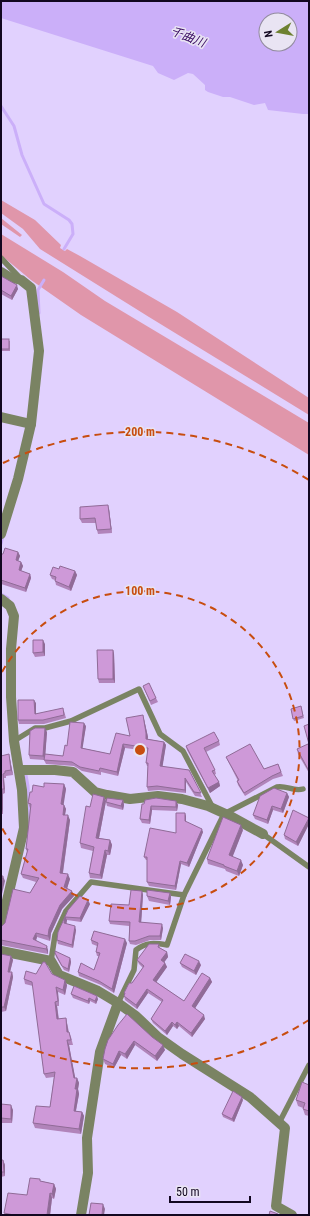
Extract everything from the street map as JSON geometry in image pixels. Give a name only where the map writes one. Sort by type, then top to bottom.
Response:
[{"type":"street","points":[[1,272],[9,277],[21,280],[31,288],[38,351],[31,424],[18,479],[1,534]]},
{"type":"street","points":[[1,417],[31,424]]},
{"type":"street","points":[[1,599],[10,606],[14,616],[11,649],[11,697],[14,740],[22,790],[24,828],[1,926]]},
{"type":"street","points":[[19,770],[54,770],[74,772],[95,792],[130,799],[158,796],[182,799],[213,808],[263,834]]},
{"type":"street","points":[[1,951],[51,961],[59,975],[98,992],[118,1003],[136,1016],[158,1037],[250,1097],[285,1128],[276,1206],[292,1215]]},
{"type":"street","points":[[81,1215],[88,1173],[87,1138],[100,1052],[118,1003]]},
{"type":"lane","points":[[1,258],[21,280]]},
{"type":"lane","points":[[14,740],[36,728],[45,728],[71,721],[139,689],[160,734],[183,751],[213,808]]},
{"type":"lane","points":[[118,1003],[134,970],[136,950],[142,945],[155,943],[167,946],[184,895],[224,814],[277,787],[282,786],[298,791],[303,790]]},
{"type":"lane","points":[[263,834],[309,867]]},
{"type":"lane","points":[[51,961],[55,935],[66,911],[91,882],[184,895]]},
{"type":"lane","points":[[279,1123],[309,1066]]},
{"type":"shaded area","points":[[1,200],[35,220],[61,245],[60,248],[65,251],[67,249],[80,256],[177,312],[309,398],[309,415],[40,249],[23,229],[1,213]]},
{"type":"shaded area","points":[[1,218],[22,235],[20,237],[1,224]]},
{"type":"shaded area","points":[[1,234],[63,272],[105,301],[309,423],[309,455],[81,315],[31,280],[1,255]]},
{"type":"water","name":"千曲川","points":[[1,1],[309,1],[309,114],[268,110],[265,103],[254,105],[230,97],[223,97],[205,90],[205,85],[193,74],[188,73],[174,80],[158,73],[153,66],[1,18]]},
{"type":"building","points":[[1,276],[17,285],[11,296],[1,290]]},
{"type":"building","points":[[1,339],[9,339],[9,349],[1,349]]},
{"type":"building","points":[[108,505],[111,529],[97,530],[95,518],[80,519],[80,507]]},
{"type":"building","points":[[5,548],[18,552],[16,560],[21,562],[19,570],[30,574],[25,588],[1,580],[1,554],[3,554]]},
{"type":"building","points":[[60,566],[75,571],[69,587],[55,581],[56,577],[50,575],[53,567],[59,569]]},
{"type":"building","points":[[33,640],[43,640],[43,652],[33,653]]},
{"type":"building","points":[[97,650],[113,650],[113,679],[98,679]]},
{"type":"building","points":[[149,683],[156,698],[150,701],[143,686]]},
{"type":"building","points":[[18,700],[34,700],[35,714],[63,708],[64,715],[43,720],[18,720]]},
{"type":"building","points":[[301,706],[303,716],[293,719],[291,709]]},
{"type":"building","points":[[143,715],[146,739],[164,742],[160,766],[189,770],[201,793],[194,792],[185,778],[185,790],[157,786],[147,787],[148,763],[146,763],[148,748],[123,744],[117,772],[100,768],[99,771],[80,767],[72,762],[44,760],[45,754],[63,756],[65,745],[67,746],[70,722],[84,723],[81,748],[110,754],[116,733],[130,736],[126,718]]},
{"type":"building","points":[[309,724],[309,744],[304,726]]},
{"type":"building","points":[[35,728],[45,728],[43,756],[29,755],[30,731]]},
{"type":"building","points":[[214,732],[219,741],[204,748],[215,770],[212,771],[219,782],[208,788],[186,746]]},
{"type":"building","points":[[250,744],[264,769],[278,764],[281,772],[244,793],[237,781],[239,780],[226,757]]},
{"type":"building","points":[[308,744],[309,746],[309,771],[297,749]]},
{"type":"building","points":[[9,754],[11,770],[5,771],[3,774],[4,789],[2,789],[1,809],[1,756]]},
{"type":"building","points":[[44,783],[64,784],[61,804],[64,805],[63,815],[68,815],[60,873],[68,874],[64,887],[72,891],[60,905],[49,929],[48,936],[36,933],[33,939],[47,946],[46,949],[1,940],[1,927],[5,923],[13,889],[30,893],[39,878],[21,874],[28,849],[26,849],[31,804],[28,803],[30,792],[32,792],[33,785],[44,787]]},
{"type":"building","points":[[274,788],[287,793],[281,809],[272,806],[267,820],[253,815],[260,796]]},
{"type":"building","points":[[93,794],[104,797],[96,838],[110,840],[108,851],[105,850],[100,875],[89,873],[94,847],[80,843],[86,806],[90,807]]},
{"type":"building","points":[[107,798],[123,800],[121,806],[106,802]]},
{"type":"building","points":[[156,798],[176,801],[176,807],[151,806],[149,820],[140,819],[142,804],[144,804],[145,800]]},
{"type":"building","points":[[293,810],[309,818],[296,842],[284,835]]},
{"type":"building","points":[[176,813],[185,813],[185,821],[202,829],[187,863],[180,861],[175,886],[147,882],[147,857],[144,857],[150,828],[176,833]]},
{"type":"building","points":[[223,817],[241,825],[229,855],[241,860],[237,871],[207,859]]},
{"type":"building","points":[[131,890],[142,891],[139,922],[162,924],[160,936],[149,936],[135,941],[129,941],[130,922],[109,921],[111,904],[129,905]]},
{"type":"building","points":[[147,890],[170,893],[168,901],[147,896]]},
{"type":"building","points":[[80,896],[88,900],[80,918],[65,917],[64,923],[75,926],[72,945],[57,940],[58,932],[68,910]]},
{"type":"building","points":[[94,931],[125,939],[112,989],[99,981],[78,972],[81,963],[94,970],[100,953],[96,952],[98,943],[91,940]]},
{"type":"building","points":[[149,944],[159,944],[158,947],[167,952],[161,960],[165,963],[153,980],[184,1001],[202,973],[210,978],[192,1006],[204,1015],[191,1033],[177,1022],[175,1025],[172,1022],[165,1031],[151,1019],[163,1000],[147,989],[136,1005],[124,996],[129,983],[132,983],[144,966],[137,960]]},
{"type":"building","points":[[55,951],[70,958],[68,969],[62,966]]},
{"type":"building","points":[[1,954],[11,956],[8,972],[12,972],[4,1007],[1,1007]]},
{"type":"building","points":[[185,954],[199,961],[194,971],[180,963]]},
{"type":"building","points":[[43,962],[45,962],[52,974],[65,980],[63,990],[56,987],[58,1001],[55,1002],[57,1019],[66,1018],[67,1032],[69,1032],[71,1040],[67,1040],[74,1078],[77,1078],[74,1111],[82,1112],[79,1129],[33,1123],[36,1106],[50,1107],[55,1072],[44,1074],[32,982],[24,979],[26,971],[36,974]]},
{"type":"building","points":[[74,986],[97,996],[95,1001],[89,998],[88,1001],[71,994]]},
{"type":"building","points":[[127,1014],[163,1045],[155,1056],[134,1041],[125,1054],[119,1051],[113,1064],[103,1059],[105,1049],[108,1040]]},
{"type":"building","points":[[302,1082],[309,1085],[309,1111],[303,1109],[305,1103],[296,1100]]},
{"type":"building","points":[[233,1091],[242,1097],[232,1119],[222,1114]]},
{"type":"building","points":[[1,1104],[11,1105],[11,1119],[1,1118]]},
{"type":"building","points":[[1,1160],[3,1160],[4,1172],[1,1172]]},
{"type":"building","points":[[30,1178],[40,1179],[40,1181],[54,1184],[52,1194],[50,1193],[47,1215],[14,1215],[4,1213],[8,1193],[27,1195]]},
{"type":"building","points":[[91,1203],[103,1204],[102,1215],[89,1215]]},
{"type":"building","points":[[270,1211],[278,1214],[269,1215]]},
{"type":"waterway","points":[[1,106],[14,126],[22,155],[44,204],[69,220],[72,224],[73,234],[64,249]]},
{"type":"waterway","points":[[39,313],[38,290],[44,280]]},
{"type":"waterway","points":[[1,544],[3,536]]},
{"type":"waterway","points":[[1,594],[8,598]]},
{"type":"waterway","points":[[26,775],[30,823]]}]
